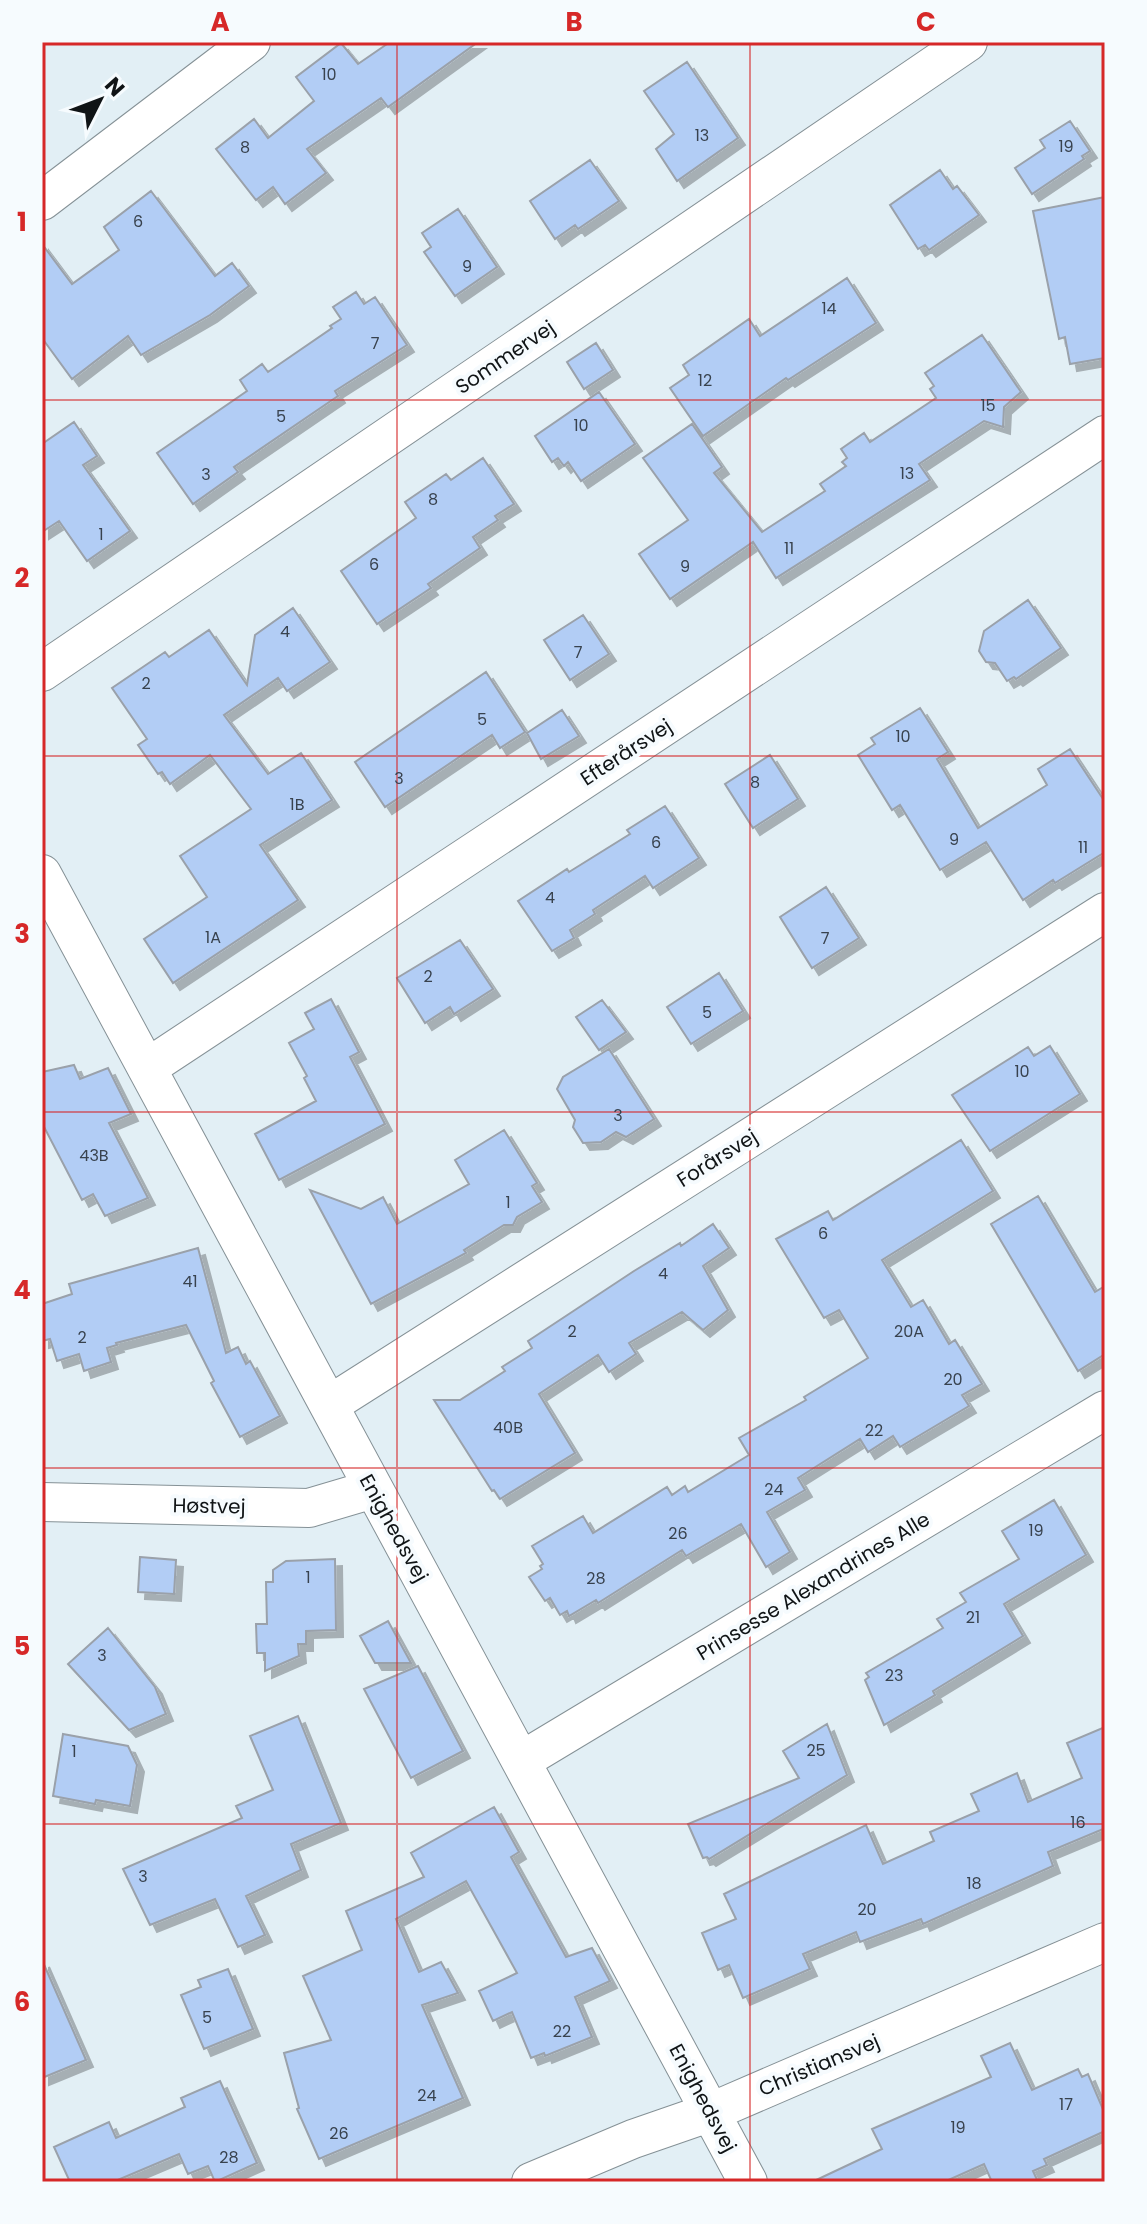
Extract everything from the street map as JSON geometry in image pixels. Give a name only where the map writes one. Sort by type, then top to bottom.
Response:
[{"type":"street","points":[[42,201],[251,42]]},
{"type":"street","name":"Sommervej","points":[[42,672],[968,42]]},
{"type":"street","name":"Efterårsvej","points":[[147,1068],[1105,435]]},
{"type":"street","name":"Enighedsvej","points":[[42,874],[748,2182]]},
{"type":"street","name":"Forårsvej","points":[[329,1405],[1105,912]]},
{"type":"street","name":"Prinsesse Alexandrines Alle","points":[[521,1761],[1105,1410]]},
{"type":"street","name":"Høstvej","points":[[42,1502],[309,1508],[373,1489]]},
{"type":"street","name":"Christiansvej","points":[[531,2182],[633,2139],[711,2112],[1105,1942]]},
{"type":"building","points":[[390,42],[478,42],[388,107],[381,98],[307,149],[326,173],[285,204],[273,187],[256,200],[216,149],[254,119],[268,138],[314,101],[296,77],[341,43],[358,64]]},
{"type":"building","points":[[687,62],[738,138],[677,181],[656,149],[674,134],[644,91]]},
{"type":"building","points":[[1070,121],[1090,151],[1082,156],[1084,159],[1032,194],[1015,168],[1045,148],[1040,140]]},
{"type":"building","points":[[590,160],[619,201],[578,229],[575,225],[555,239],[530,201]]},
{"type":"building","points":[[940,170],[953,189],[957,186],[979,215],[929,250],[925,245],[918,249],[890,205]]},
{"type":"building","points":[[151,191],[215,276],[232,263],[249,286],[210,315],[141,355],[128,336],[72,379],[42,338],[42,244],[72,284],[119,250],[104,227]]},
{"type":"building","points":[[1105,197],[1105,358],[1070,364],[1065,337],[1059,339],[1033,211]]},
{"type":"building","points":[[458,209],[497,267],[455,296],[424,252],[431,247],[422,233]]},
{"type":"building","points":[[847,278],[876,323],[788,380],[786,378],[703,436],[670,388],[689,375],[683,365],[749,319],[760,336]]},
{"type":"building","points":[[356,292],[364,304],[375,297],[407,345],[335,391],[338,396],[234,467],[238,472],[193,504],[157,453],[247,391],[240,380],[262,364],[268,372],[332,328],[330,326],[341,319],[333,307]]},
{"type":"building","points":[[982,335],[1021,392],[1004,407],[1003,427],[984,421],[919,464],[930,480],[776,578],[753,542],[670,599],[639,554],[688,520],[643,458],[692,424],[722,467],[714,473],[762,532],[825,491],[820,484],[846,466],[842,462],[847,458],[841,449],[864,433],[870,442],[936,398],[930,389],[934,386],[925,373]]},
{"type":"building","points":[[596,343],[613,370],[584,389],[567,362]]},
{"type":"building","points":[[599,392],[635,444],[581,481],[568,462],[564,466],[558,458],[552,462],[535,436]]},
{"type":"building","points":[[74,422],[97,456],[83,465],[130,531],[87,561],[59,521],[42,532],[42,444]]},
{"type":"building","points":[[483,458],[514,504],[495,516],[498,520],[473,537],[480,548],[428,584],[431,588],[377,624],[341,571],[416,518],[405,502],[446,474],[451,480]]},
{"type":"building","points":[[1028,600],[1061,648],[1016,679],[1007,681],[995,663],[986,662],[979,651],[984,631]]},
{"type":"building","points":[[293,608],[330,662],[287,691],[278,678],[224,715],[268,774],[301,753],[332,800],[260,845],[298,900],[173,983],[144,939],[207,897],[180,856],[251,809],[210,755],[170,784],[162,772],[158,774],[138,745],[147,739],[112,688],[165,652],[169,657],[209,630],[247,685],[255,635]]},
{"type":"building","points":[[583,615],[609,654],[570,680],[544,640]]},
{"type":"building","points":[[486,672],[525,732],[500,748],[492,735],[385,807],[355,762]]},
{"type":"building","points":[[920,708],[948,752],[937,759],[978,828],[1047,785],[1038,769],[1070,749],[1105,802],[1105,852],[1023,900],[986,842],[940,870],[900,805],[892,810],[858,755],[875,744],[871,738]]},
{"type":"building","points":[[562,710],[579,736],[541,759],[527,733]]},
{"type":"building","points":[[770,755],[798,799],[753,828],[725,784]]},
{"type":"building","points":[[665,806],[699,858],[653,888],[645,876],[593,910],[595,914],[570,930],[574,938],[552,951],[518,901],[630,834],[627,830]]},
{"type":"building","points":[[826,887],[859,938],[812,968],[780,917]]},
{"type":"building","points":[[460,940],[493,989],[454,1014],[450,1007],[425,1023],[397,978]]},
{"type":"building","points":[[719,973],[743,1011],[691,1044],[667,1007]]},
{"type":"building","points":[[331,999],[359,1052],[350,1057],[385,1124],[279,1180],[255,1134],[316,1101],[289,1043],[314,1029],[305,1013]]},
{"type":"building","points":[[602,1000],[626,1032],[599,1050],[576,1017]]},
{"type":"building","points":[[1050,1046],[1080,1094],[990,1151],[952,1095],[1028,1047],[1034,1056]]},
{"type":"building","points":[[609,1049],[654,1119],[626,1137],[616,1132],[601,1142],[583,1143],[573,1127],[575,1120],[557,1089],[563,1077]]},
{"type":"building","points":[[74,1065],[80,1079],[108,1068],[131,1114],[109,1123],[148,1198],[105,1216],[93,1194],[82,1200],[42,1123],[42,1072]]},
{"type":"building","points":[[504,1130],[537,1183],[532,1186],[542,1202],[517,1217],[513,1225],[504,1225],[464,1250],[466,1253],[371,1304],[310,1190],[361,1209],[383,1197],[397,1224],[469,1184],[455,1160]]},
{"type":"building","points":[[961,1140],[993,1191],[882,1260],[911,1307],[923,1300],[949,1344],[955,1340],[982,1384],[962,1395],[969,1406],[900,1447],[893,1436],[868,1452],[860,1439],[798,1478],[805,1490],[767,1512],[790,1552],[766,1567],[741,1524],[686,1556],[682,1550],[598,1603],[596,1600],[569,1616],[567,1611],[560,1615],[550,1598],[545,1601],[529,1577],[542,1569],[540,1566],[543,1564],[532,1546],[583,1516],[593,1533],[667,1487],[672,1495],[685,1486],[688,1492],[749,1455],[739,1438],[806,1400],[804,1397],[868,1358],[839,1310],[824,1318],[776,1239],[828,1211],[833,1220]]},
{"type":"building","points":[[1038,1196],[1095,1292],[1105,1286],[1105,1354],[1078,1371],[991,1224]]},
{"type":"building","points":[[713,1224],[729,1248],[703,1266],[728,1310],[703,1330],[682,1312],[629,1343],[636,1354],[609,1372],[598,1355],[539,1394],[575,1453],[500,1499],[434,1400],[460,1400],[505,1371],[502,1367],[532,1348],[528,1341],[634,1271],[680,1243],[681,1246]]},
{"type":"building","points":[[198,1248],[226,1353],[238,1347],[246,1364],[250,1361],[280,1416],[240,1437],[211,1383],[214,1381],[186,1325],[116,1343],[107,1348],[111,1362],[84,1371],[79,1354],[57,1361],[50,1339],[42,1341],[42,1304],[72,1294],[69,1284]]},
{"type":"building","points":[[1054,1500],[1086,1555],[1004,1604],[1023,1636],[884,1725],[865,1680],[869,1677],[866,1673],[943,1628],[937,1619],[966,1602],[960,1593],[1019,1559],[1002,1531]]},
{"type":"building","points":[[140,1557],[176,1560],[174,1594],[138,1592]]},
{"type":"building","points":[[335,1559],[336,1630],[306,1631],[306,1644],[298,1644],[299,1656],[265,1671],[265,1653],[257,1653],[256,1624],[267,1624],[266,1582],[273,1582],[273,1570],[286,1561]]},
{"type":"building","points":[[388,1621],[411,1663],[375,1663],[360,1636]]},
{"type":"building","points":[[108,1628],[155,1687],[166,1714],[129,1730],[68,1664]]},
{"type":"building","points":[[418,1666],[463,1751],[411,1778],[364,1689]]},
{"type":"building","points":[[298,1716],[341,1823],[291,1844],[301,1870],[246,1896],[265,1935],[238,1947],[215,1899],[150,1925],[123,1869],[242,1818],[236,1806],[273,1790],[250,1736]]},
{"type":"building","points":[[827,1724],[847,1775],[709,1859],[703,1858],[688,1824],[799,1778],[783,1751]]},
{"type":"building","points":[[1105,1727],[1105,1833],[1103,1829],[1048,1852],[1053,1866],[923,1924],[921,1919],[860,1942],[856,1932],[803,1954],[810,1969],[743,1998],[729,1965],[718,1970],[702,1933],[736,1919],[724,1894],[866,1825],[883,1864],[934,1841],[930,1832],[979,1811],[971,1794],[1017,1773],[1028,1802],[1082,1778],[1067,1743]]},
{"type":"building","points":[[63,1734],[128,1746],[137,1765],[130,1806],[96,1800],[95,1804],[53,1796]]},
{"type":"building","points":[[494,1807],[519,1852],[511,1857],[566,1957],[592,1948],[610,1981],[575,1997],[592,2037],[545,2056],[544,2053],[531,2058],[512,2012],[493,2021],[479,1991],[517,1973],[466,1881],[396,1919],[419,1972],[441,1962],[458,1993],[422,2005],[463,2098],[319,2159],[297,2109],[284,2053],[331,2040],[303,1976],[362,1950],[346,1911],[424,1877],[411,1853]]},
{"type":"building","points":[[42,1960],[86,2060],[42,2078]]},
{"type":"building","points":[[228,1969],[253,2029],[204,2049],[181,1995],[201,1987],[198,1980]]},
{"type":"building","points":[[1010,2043],[1032,2090],[1078,2069],[1082,2077],[1088,2074],[1105,2114],[1105,2131],[1044,2159],[1047,2165],[1033,2171],[1038,2182],[992,2182],[984,2164],[944,2182],[812,2182],[882,2149],[872,2129],[991,2077],[981,2056]]},
{"type":"building","points":[[220,2081],[257,2163],[215,2182],[208,2166],[188,2174],[179,2154],[113,2182],[70,2182],[54,2147],[109,2122],[116,2138],[185,2107],[181,2098]]}]
